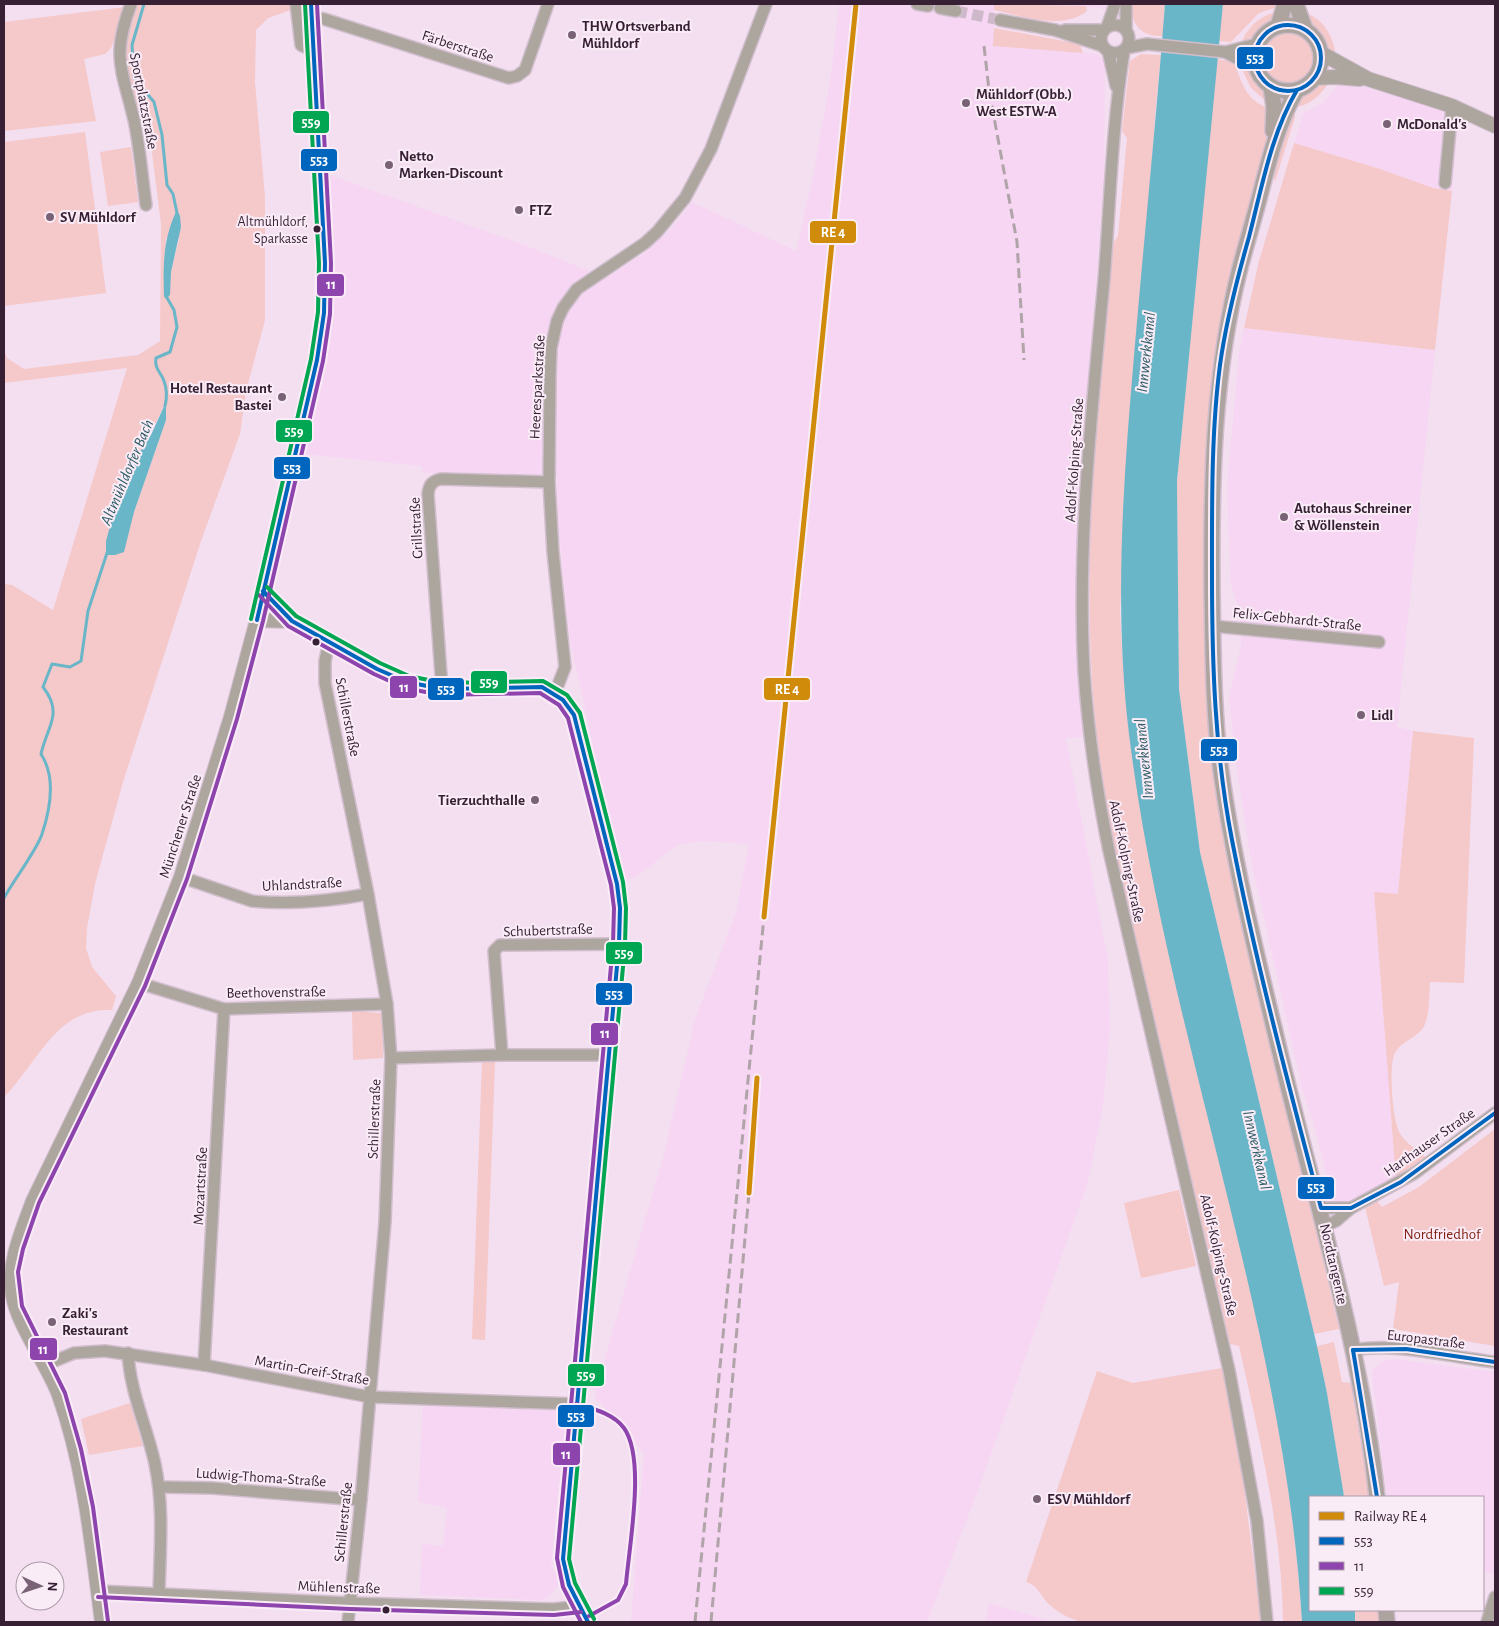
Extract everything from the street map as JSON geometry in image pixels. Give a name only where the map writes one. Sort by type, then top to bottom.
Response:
[{"type":"main road","points":[[1278,26],[1285,4]]},
{"type":"main road","points":[[1296,4],[1305,30]]},
{"type":"main road","points":[[1297,90],[1281,91],[1263,81],[1256,68],[1254,56],[1257,44],[1266,33],[1278,26],[1292,25],[1305,30],[1316,39],[1321,52],[1321,64],[1314,78]]},
{"type":"main road","name":"Nordtangente","points":[[1314,78],[1297,90],[1286,109],[1273,147],[1230,306],[1220,368],[1212,498],[1214,694],[1221,768],[1232,840],[1281,1056],[1325,1226],[1353,1350],[1365,1414],[1377,1496]]},
{"type":"main road","name":"Nordtangente","points":[[1271,87],[1274,106],[1273,147]]},
{"type":"street","name":"Sportplatzstraße","points":[[131,4],[121,31],[119,56],[134,122],[146,204]]},
{"type":"street","points":[[296,4],[300,45],[313,52]]},
{"type":"street","name":"Färberstraße","points":[[312,11],[324,19],[509,78],[517,76],[525,70],[548,4]]},
{"type":"street","name":"Heeresparkstraße","points":[[555,693],[565,667],[553,552],[549,482],[551,348],[557,321],[563,308],[578,289],[645,243],[657,232],[685,198],[711,149],[766,4]]},
{"type":"street","points":[[1106,49],[1101,38],[1115,4]]},
{"type":"street","points":[[1125,50],[1130,42],[1126,4]]},
{"type":"street","points":[[928,6],[956,11]]},
{"type":"street","name":"Münchener Straße","points":[[102,1622],[90,1534],[71,1437],[59,1394],[14,1303],[12,1286],[14,1261],[21,1232],[36,1194],[139,983],[181,877],[221,751],[257,620],[317,360],[324,313],[325,263],[312,11]]},
{"type":"street","points":[[1000,20],[1056,30],[1116,53],[1147,44],[1225,52],[1257,44]]},
{"type":"street","points":[[1056,30],[1105,29],[1119,25],[1147,44]]},
{"type":"street","name":"Adolf-Kolping-Straße","points":[[1106,49],[1117,93]]},
{"type":"street","name":"Adolf-Kolping-Straße","points":[[1125,50],[1117,93],[1112,184],[1087,455],[1084,671],[1098,796],[1109,851],[1229,1370],[1257,1521],[1267,1622]]},
{"type":"street","points":[[1225,52],[1256,68]]},
{"type":"street","points":[[1321,52],[1368,79],[1452,106],[1495,126]]},
{"type":"street","points":[[1314,78],[1368,79]]},
{"type":"street","points":[[1445,183],[1452,106]]},
{"type":"street","name":"Grillstraße","points":[[442,689],[428,494],[429,486],[432,482],[440,479],[549,482]]},
{"type":"street","points":[[263,591],[292,621],[401,679],[420,686],[442,689],[536,686],[555,693],[570,708],[579,732],[619,895],[620,944],[608,1055],[563,1559],[569,1584],[588,1622]]},
{"type":"street","points":[[257,620],[292,621]]},
{"type":"street","name":"Felix-Gebhardt-Straße","points":[[1212,626],[1379,642]]},
{"type":"street","name":"Schillerstraße","points":[[329,642],[325,661],[325,683],[368,894],[387,1004],[391,1058],[385,1222],[361,1500],[348,1622]]},
{"type":"street","name":"Uhlandstraße","points":[[181,877],[252,901],[321,901],[368,894]]},
{"type":"street","name":"Schubertstraße","points":[[502,1054],[494,951],[496,947],[500,944],[620,944]]},
{"type":"street","name":"Beethovenstraße","points":[[139,983],[224,1009],[387,1004]]},
{"type":"street","name":"Mozartstraße","points":[[204,1365],[224,1009]]},
{"type":"street","points":[[391,1058],[502,1054],[608,1055]]},
{"type":"street","name":"Harthauser Straße","points":[[1325,1226],[1336,1221],[1351,1208],[1416,1173],[1495,1113]]},
{"type":"street","name":"Harthauser Straße","points":[[1320,1208],[1351,1208]]},
{"type":"street","name":"Europastraße","points":[[1353,1350],[1367,1348],[1401,1349],[1495,1362]]},
{"type":"street","name":"Martin-Greif-Straße","points":[[46,1365],[66,1356],[84,1351],[128,1353],[204,1365],[370,1397],[578,1404]]},
{"type":"street","points":[[128,1353],[129,1374],[149,1437],[159,1487],[159,1594]]},
{"type":"street","name":"Ludwig-Thoma-Straße","points":[[159,1487],[221,1488],[361,1500]]},
{"type":"street","name":"Mühlenstraße","points":[[98,1591],[350,1603],[554,1609],[580,1606]]},
{"type":"street","points":[[1487,1622],[1495,1597]]},
{"type":"shaded area","points":[[839,4],[994,4],[994,46],[1097,54],[1105,62],[1104,176],[1080,495],[1077,616],[1079,695],[1084,737],[1066,738],[1108,960],[1110,1027],[1103,1106],[1088,1182],[976,1496],[927,1622],[631,1622],[644,1453],[594,1396],[664,1154],[695,1019],[736,913],[749,844],[704,841],[677,845],[635,878],[622,881],[569,635],[557,512],[557,475],[422,473],[422,466],[304,454],[323,373],[333,314],[335,260],[330,175],[524,245],[607,278],[646,252],[672,228],[692,202],[796,251],[813,177],[831,75]]},
{"type":"shaded area","points":[[1043,4],[1132,4],[1131,13],[1086,6]]},
{"type":"shaded area","points":[[1340,82],[1364,86],[1459,115],[1452,191],[1433,188],[1380,169],[1294,143],[1304,113],[1324,102]]},
{"type":"shaded area","points":[[1244,328],[1435,350],[1397,727],[1413,731],[1398,894],[1374,893],[1396,1180],[1347,1203],[1333,1201],[1313,1122],[1302,1089],[1250,855],[1236,763],[1229,698],[1241,645],[1240,611],[1231,586],[1227,488],[1239,352]]},
{"type":"shaded area","points":[[1393,1359],[1495,1372],[1495,1574],[1484,1572],[1484,1496],[1387,1496],[1372,1374],[1381,1362]]},
{"type":"shaded area","points":[[423,1402],[557,1409],[566,1420],[551,1564],[558,1579],[558,1586],[548,1598],[537,1600],[420,1595],[422,1544],[443,1546],[447,1508],[418,1502]]},
{"type":"shaded area","points":[[989,1603],[1046,1620],[1056,1622],[985,1622]]},
{"type":"green space","points":[[134,4],[290,4],[291,10],[268,18],[256,30],[255,82],[265,197],[265,320],[246,391],[240,434],[201,541],[123,782],[95,884],[87,928],[86,948],[92,967],[116,996],[112,1010],[93,1011],[76,1018],[62,1027],[4,1097],[4,584],[12,585],[53,610],[127,368],[4,383],[4,350],[7,358],[24,369],[138,355],[160,341],[161,224],[147,114],[134,108],[122,53]],"holes":[[[166,238],[179,239],[171,272],[171,282]],[[165,404],[166,420],[134,512],[123,552],[124,493],[129,474]]]},
{"type":"green space","points":[[994,4],[1086,6],[1087,11],[1077,17],[1054,21],[1029,18],[994,10]]},
{"type":"green space","points":[[1132,4],[1165,4],[1163,36],[1155,36],[1138,28],[1133,18]]},
{"type":"green space","points":[[1223,4],[1282,4],[1259,13],[1231,42],[1219,41]]},
{"type":"green space","points":[[126,7],[111,48],[105,54],[84,59],[96,121],[4,131],[4,22]]},
{"type":"green space","points":[[1275,12],[1277,18],[1257,35],[1242,42],[1247,32],[1255,23],[1264,16]]},
{"type":"green space","points":[[1301,12],[1316,18],[1326,29],[1333,43],[1336,59],[1307,23]]},
{"type":"green space","points":[[994,28],[1080,44],[1083,53],[993,46]]},
{"type":"green space","points":[[1282,31],[1292,31],[1306,38],[1313,52],[1313,62],[1306,76],[1292,83],[1282,83],[1272,79],[1265,72],[1261,62],[1261,52],[1265,42],[1272,35]]},
{"type":"green space","points":[[1141,54],[1161,55],[1120,609],[1131,737],[1151,864],[1178,990],[1239,1241],[1267,1367],[1289,1494],[1302,1622],[1283,1622],[1279,1552],[1261,1448],[1239,1346],[1230,1344],[1127,908],[1118,868],[1098,747],[1091,649],[1090,591],[1093,475],[1113,243],[1118,236],[1127,138],[1122,131],[1130,61]]},
{"type":"green space","points":[[1217,59],[1234,62],[1242,84],[1250,96],[1261,105],[1269,108],[1266,140],[1208,451],[1204,541],[1204,622],[1209,707],[1271,1035],[1339,1329],[1314,1334],[1200,852],[1179,689],[1177,481]]},
{"type":"green space","points":[[1239,63],[1250,70],[1258,79],[1264,89],[1266,101],[1251,88]]},
{"type":"green space","points":[[1330,80],[1316,98],[1306,104],[1295,107],[1304,92],[1313,86]]},
{"type":"green space","points":[[1288,112],[1295,114],[1295,117],[1275,182],[1274,177],[1271,182]]},
{"type":"green space","name":"SV Mühldorf","points":[[85,132],[106,293],[4,306],[4,142]]},
{"type":"green space","points":[[1294,143],[1380,169],[1433,188],[1452,191],[1435,350],[1244,328],[1259,261]]},
{"type":"green space","points":[[131,147],[138,202],[108,206],[100,152]]},
{"type":"green space","points":[[1413,731],[1474,738],[1464,983],[1430,982],[1429,1009],[1425,1024],[1394,1055],[1392,1062],[1392,1096],[1398,1129],[1404,1139],[1428,1160],[1396,1180],[1374,892],[1398,894]]},
{"type":"green space","points":[[352,1011],[380,1013],[382,1017],[383,1058],[353,1060]]},
{"type":"green space","points":[[482,1061],[495,1062],[485,1340],[472,1339]]},
{"type":"green space","name":"Nordfriedhof","points":[[1495,1129],[1495,1346],[1393,1329],[1399,1282],[1384,1286],[1365,1207],[1376,1200],[1382,1207],[1419,1187]]},
{"type":"green space","points":[[1179,1190],[1196,1266],[1141,1278],[1124,1203]]},
{"type":"green space","points":[[1334,1342],[1342,1382],[1351,1383],[1370,1496],[1344,1496],[1327,1393],[1317,1346]]},
{"type":"green space","points":[[1222,1368],[1243,1479],[1261,1622],[1081,1622],[1056,1610],[1037,1589],[1026,1582],[1097,1371],[1133,1383]]},
{"type":"green space","points":[[130,1403],[143,1446],[89,1455],[81,1419]]},
{"type":"green space","points":[[1355,1611],[1380,1611],[1381,1622],[1355,1622]]},
{"type":"water","name":"Innwerkkanal","points":[[1165,4],[1223,4],[1177,481],[1179,689],[1200,852],[1317,1346],[1327,1393],[1344,1496],[1309,1496],[1309,1611],[1355,1611],[1355,1622],[1302,1622],[1291,1509],[1273,1398],[1249,1287],[1169,957],[1146,846],[1129,734],[1124,687],[1121,593],[1124,498],[1130,404]]},
{"type":"water","points":[[177,210],[180,216],[181,227],[171,272],[170,295],[166,299],[164,296],[164,263],[166,241]]},
{"type":"water","points":[[166,402],[166,420],[134,512],[124,552],[106,555],[106,541],[112,519],[134,461],[151,435]]},
{"type":"waterway","name":"Altmühldorfer Bach","points":[[144,4],[132,45],[134,78],[154,102],[162,135],[167,185],[173,194],[177,213]]},
{"type":"waterway","name":"Altmühldorfer Bach","points":[[165,406],[166,387],[157,368],[156,358],[170,352],[177,327],[174,310],[166,296]]},
{"type":"waterway","name":"Altmühldorfer Bach","points":[[4,898],[39,841],[47,815],[50,783],[46,763],[41,754],[53,713],[49,696],[43,687],[52,664],[70,667],[81,661],[88,611],[107,553]]},
{"type":"tunnel","points":[[956,11],[1000,20]]},
{"type":"railway","points":[[984,46],[989,90],[1017,242],[1024,360]]},
{"type":"railway","points":[[695,1622],[764,917]]},
{"type":"railway","points":[[711,1622],[749,1193]]},
{"type":"transit line","name":"559","points":[[251,619],[311,359],[318,312],[319,263],[305,4]]},
{"type":"transit line","name":"553","points":[[257,620],[317,360],[324,313],[325,263],[311,4]]},
{"type":"transit line","name":"11","points":[[108,1621],[93,1507],[81,1449],[65,1393],[22,1306],[18,1272],[23,1249],[39,1203],[145,986],[187,879],[237,719],[263,621],[323,361],[330,314],[331,263],[317,4]]},
{"type":"transit line","points":[[764,917],[856,4]]},
{"type":"transit line","name":"553","points":[[1281,25],[1295,25],[1307,30],[1316,39],[1321,51],[1321,58],[1319,71],[1312,82],[1295,91],[1281,91],[1269,86],[1260,77],[1255,65],[1255,51],[1260,39],[1269,30],[1281,25]]},
{"type":"transit line","name":"553","points":[[1297,90],[1280,124],[1263,180],[1229,316],[1222,349],[1217,391],[1212,498],[1213,643],[1218,742],[1232,840],[1262,979],[1321,1208],[1351,1208],[1401,1182],[1495,1113]]},
{"type":"transit line","name":"559","points":[[267,587],[296,616],[380,663],[409,676],[443,683],[543,681],[567,695],[580,713],[623,882],[626,908],[625,945],[569,1559],[575,1583],[594,1619]]},
{"type":"transit line","name":"553","points":[[263,591],[292,621],[377,669],[407,682],[442,689],[542,687],[563,700],[574,715],[617,884],[620,908],[619,944],[563,1559],[569,1585],[588,1622]]},
{"type":"transit line","name":"11","points":[[259,595],[288,626],[374,674],[405,688],[441,695],[540,693],[559,705],[568,718],[611,885],[614,908],[613,944],[557,1558],[563,1587],[581,1622]]},
{"type":"transit line","points":[[749,1193],[757,1078]]},
{"type":"transit line","name":"553","points":[[1353,1350],[1406,1349],[1495,1362]]},
{"type":"transit line","name":"553","points":[[1353,1350],[1377,1496]]},
{"type":"transit line","name":"11","points":[[576,1404],[602,1412],[619,1423],[624,1428],[631,1442],[634,1460],[634,1503],[626,1584],[618,1600],[589,1616]]},
{"type":"transit line","name":"11","points":[[98,1597],[350,1609],[554,1615],[581,1612]]},
{"type":"place","name":"THW Ortsverband Mühldorf","points":[[572,35]]},
{"type":"place","name":"Mühldorf (Obb.) West ESTW-A","points":[[966,103]]},
{"type":"place","name":"McDonald's","points":[[1387,124]]},
{"type":"place","name":"Netto Marken-Discount","points":[[389,165]]},
{"type":"place","name":"FTZ","points":[[519,210]]},
{"type":"place","name":"SV Mühldorf","points":[[50,217]]},
{"type":"place","name":"Altmühldorf, Sparkasse","points":[[317,229]]},
{"type":"place","name":"Hotel Restaurant Bastei","points":[[282,397]]},
{"type":"place","name":"Autohaus Schreiner & Wöllenstein","points":[[1284,517]]},
{"type":"place","name":"Lidl","points":[[1361,715]]},
{"type":"place","name":"Tierzuchthalle","points":[[535,800]]},
{"type":"place","name":"Zaki's Restaurant","points":[[52,1322]]},
{"type":"place","name":"ESV Mühldorf","points":[[1037,1499]]}]
